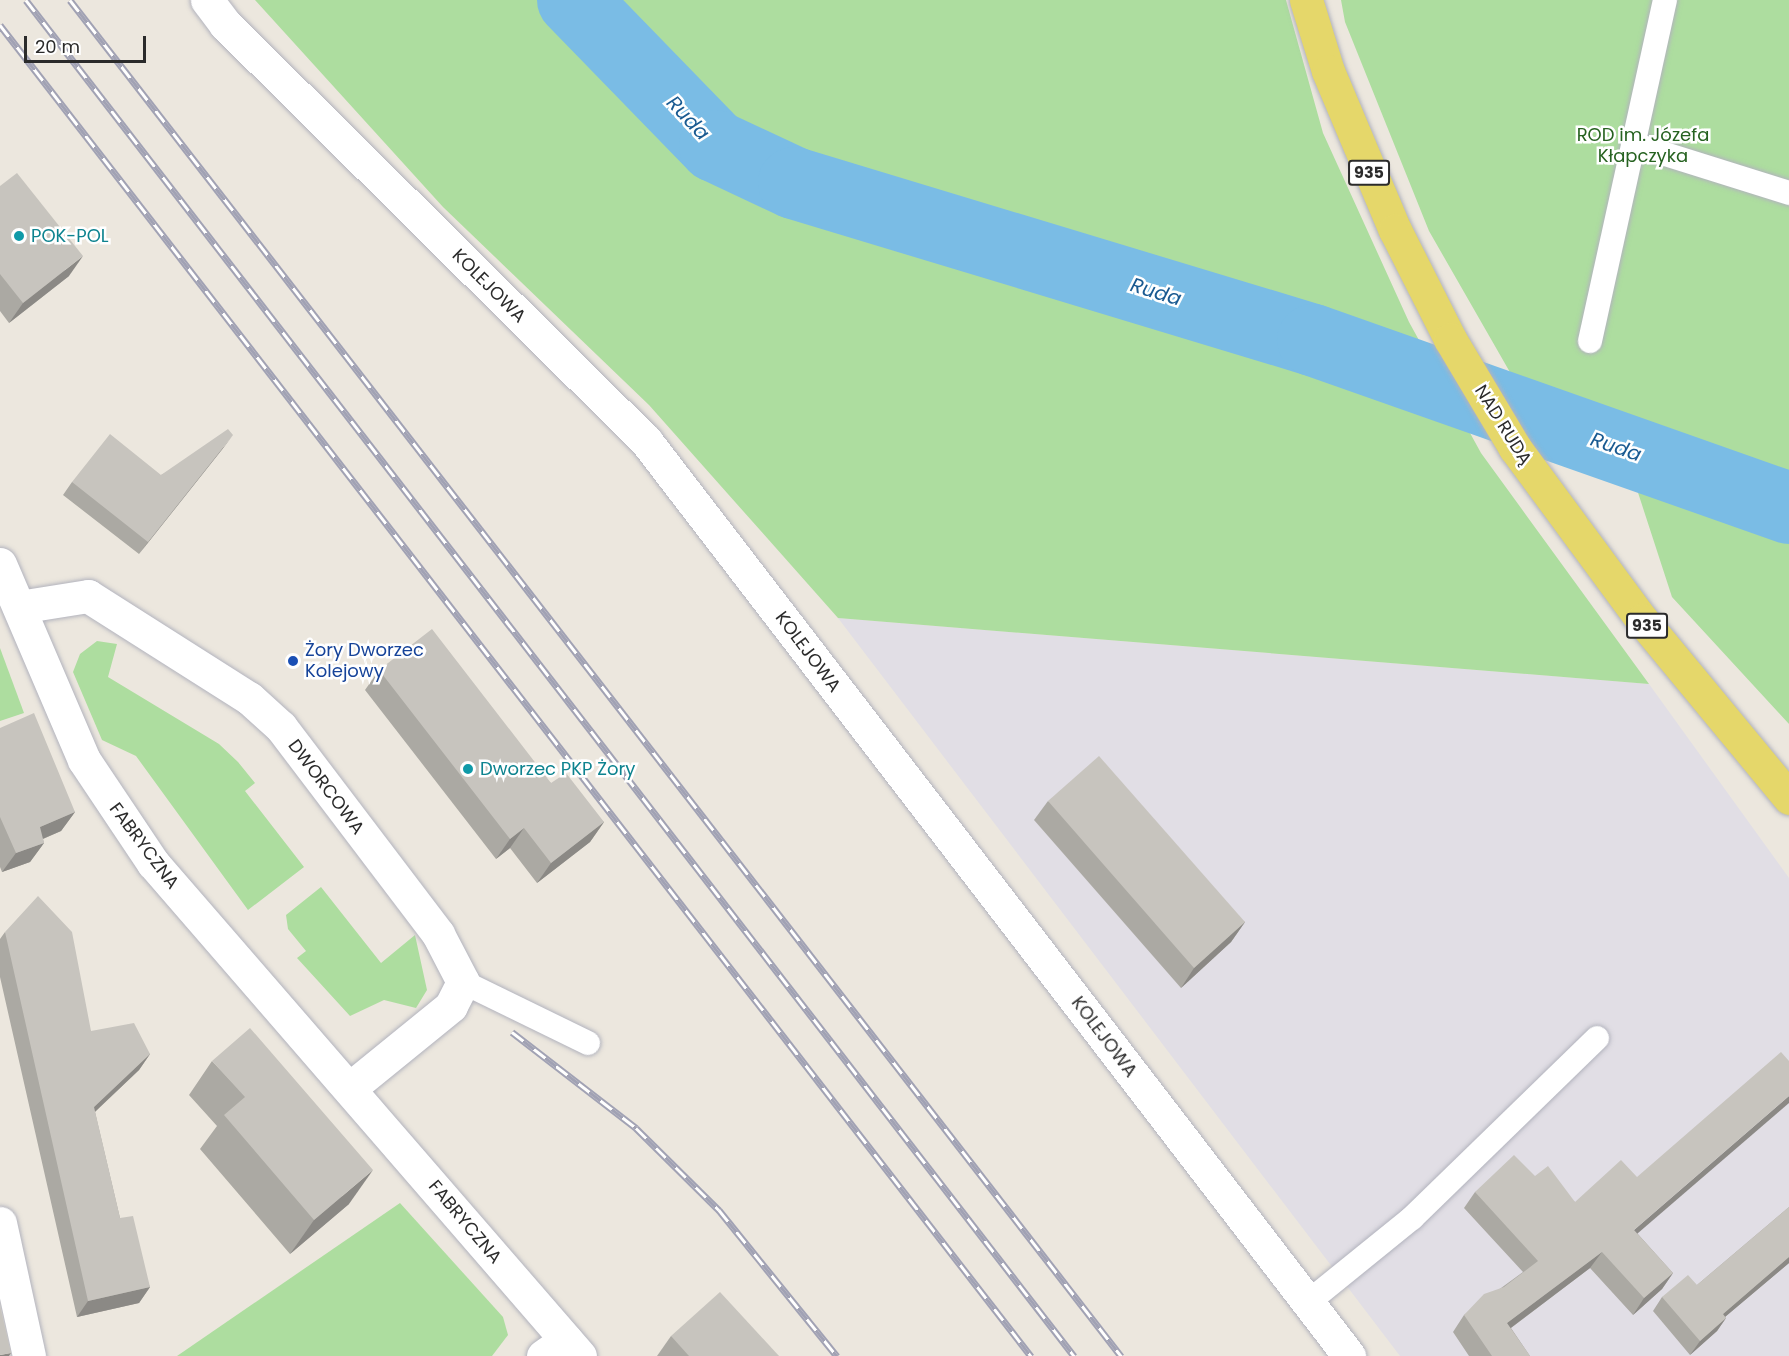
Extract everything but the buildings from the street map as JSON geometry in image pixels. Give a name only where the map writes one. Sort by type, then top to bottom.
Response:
[{"type":"main road","name":"NAD RUDĄ","points":[[1306,0],[1371,178],[1450,339],[1515,448],[1635,611],[1789,798]]},
{"type":"street","name":"KOLEJOWA","points":[[207,0],[225,24],[646,441],[1349,1356]]},
{"type":"street","name":"FABRYCZNA","points":[[0,564],[84,760],[153,863],[350,1088],[563,1351]]},
{"type":"street","name":"DWORCOWA","points":[[19,607],[88,596],[253,701],[281,727],[438,934],[463,982]]},
{"type":"street","points":[[350,1088],[451,1006],[463,982]]},
{"type":"street","points":[[0,1223],[29,1356]]},
{"type":"lane","points":[[1590,341],[1665,0]]},
{"type":"lane","points":[[1633,144],[1789,193]]},
{"type":"lane","points":[[463,982],[588,1043]]},
{"type":"lane","points":[[1307,1303],[1412,1218],[1597,1038]]},
{"type":"shaded area","points":[[838,618],[1649,684],[1789,878],[1789,1356],[1400,1356]]},
{"type":"green space","points":[[255,0],[1286,0],[1323,133],[1409,322],[1481,453],[1649,684],[838,618],[649,405],[443,207]]},
{"type":"green space","name":"ROD im. Józefa Kłapczyka","points":[[1341,0],[1789,0],[1789,724],[1672,597],[1615,422],[1515,381],[1429,231],[1345,22]]},
{"type":"green space","points":[[97,641],[117,644],[108,677],[219,744],[238,762],[255,783],[245,791],[304,867],[248,910],[136,756],[102,740],[73,672],[80,654]]},
{"type":"green space","points":[[0,648],[24,713],[0,721]]},
{"type":"green space","points":[[321,887],[381,963],[415,935],[427,990],[416,1008],[384,1000],[350,1016],[297,958],[306,951],[288,929],[286,915]]},
{"type":"green space","points":[[400,1203],[503,1317],[508,1335],[492,1356],[177,1356]]},
{"type":"waterway","name":"Ruda","points":[[573,0],[715,146],[794,183],[1313,340],[1789,508]]},
{"type":"railway","points":[[26,0],[1074,1356]]},
{"type":"railway","points":[[70,0],[1121,1356]]},
{"type":"railway","points":[[0,25],[1031,1356]]},
{"type":"railway","points":[[512,1032],[636,1128],[719,1210],[837,1356]]},
{"type":"place","name":"POK-POL","points":[[19,236]]},
{"type":"place","name":"Żory Dworzec Kolejowy","points":[[293,661]]},
{"type":"place","name":"Dworzec PKP Żory","points":[[468,769]]}]
